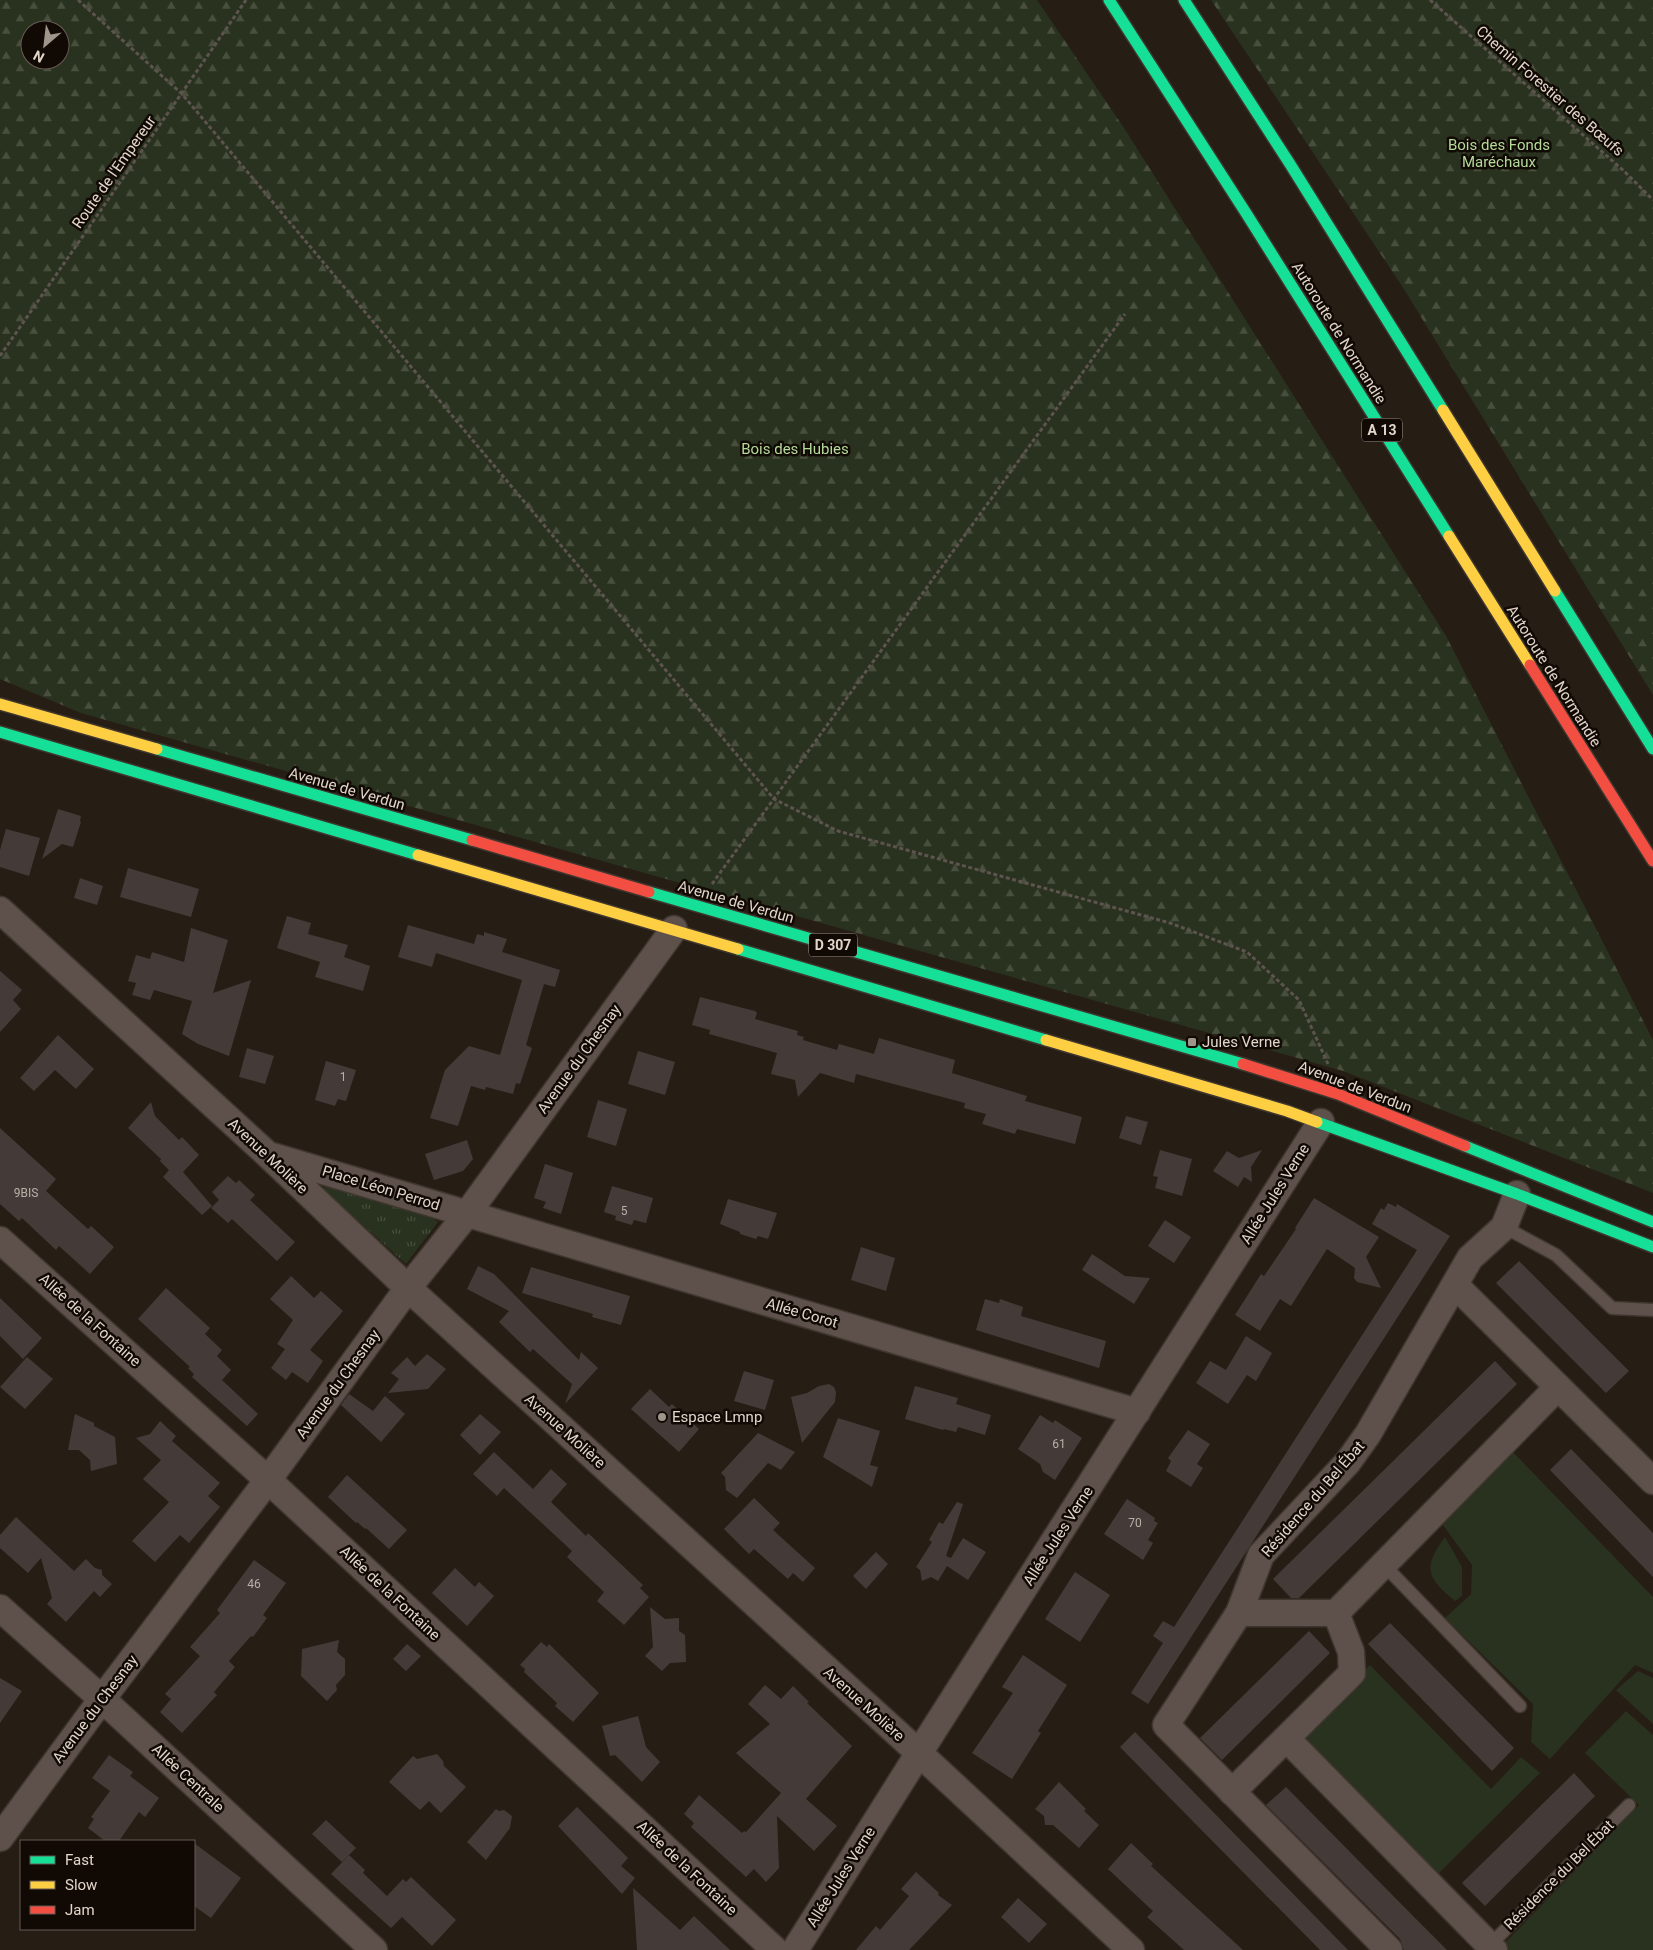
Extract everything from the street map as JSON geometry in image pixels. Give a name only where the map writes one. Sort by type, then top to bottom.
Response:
[{"type":"main road","name":"Autoroute de Normandie","points":[[1109,0],[1246,212],[1653,861]]},
{"type":"main road","points":[[1184,0],[1290,164],[1653,749]]},
{"type":"main road","points":[[0,698],[15,709]]},
{"type":"main road","name":"Avenue de Verdun","points":[[0,704],[1203,1052],[1311,1085],[1338,1094],[1653,1222]]},
{"type":"main road","name":"D 307","points":[[0,732],[1321,1122],[1517,1194],[1653,1247]]},
{"type":"street","name":"Avenue Molière","points":[[0,910],[267,1154],[408,1288],[919,1753],[1131,1950]]},
{"type":"street","name":"Avenue du Chesnay","points":[[0,1838],[102,1699],[268,1480],[408,1288],[468,1214],[674,930]]},
{"type":"street","name":"Allée Jules Verne","points":[[795,1950],[1321,1122]]},
{"type":"street","name":"Place Léon Perrod","points":[[267,1154],[468,1214]]},
{"type":"street","name":"Résidence du Bel Ébat","points":[[1389,1950],[1166,1725],[1239,1613],[1261,1556],[1348,1462],[1368,1434],[1456,1286],[1470,1258],[1504,1227],[1517,1194]]},
{"type":"street","name":"Allée Corot","points":[[468,1214],[1137,1412]]},
{"type":"street","name":"Allée de la Fontaine","points":[[0,1240],[268,1480],[775,1950]]},
{"type":"street","points":[[1456,1286],[1653,1481]]},
{"type":"street","points":[[1239,1613],[1336,1613],[1558,1387]]},
{"type":"street","name":"Allée Centrale","points":[[0,1608],[102,1699],[374,1950]]},
{"type":"street","points":[[1232,1792],[1352,1673],[1351,1652],[1336,1613]]},
{"type":"street","name":"Résidence du Bel Ébat","points":[[1287,1739],[1492,1948]]},
{"type":"lane","points":[[1504,1227],[1556,1255],[1612,1308],[1653,1310]]},
{"type":"lane","points":[[1383,1564],[1520,1706]]},
{"type":"lane","name":"Résidence du Bel Ébat","points":[[1492,1948],[1629,1804]]},
{"type":"path","points":[[78,0],[182,94],[774,800],[838,831],[1170,923],[1246,952],[1299,1000],[1332,1072]]},
{"type":"path","name":"Route de l'Empereur","points":[[0,356],[246,0]]},
{"type":"path","name":"Chemin Forestier des Bœufs","points":[[1430,0],[1625,172],[1653,200]]},
{"type":"path","points":[[695,906],[774,800],[1125,314]]},
{"type":"green space","name":"Bois des Hubies","points":[[0,0],[1037,0],[1124,128],[1446,636],[1653,1040],[1653,1193],[1343,1071],[81,713],[0,679]]},
{"type":"green space","name":"Bois des Fonds Maréchaux","points":[[1211,0],[1653,0],[1653,695],[1402,286]]},
{"type":"green space","points":[[323,1179],[424,1213],[438,1222],[406,1264],[325,1191]]},
{"type":"green space","points":[[1512,1451],[1653,1597],[1653,1673],[1635,1665],[1550,1759],[1531,1742],[1533,1704],[1445,1618],[1471,1594],[1472,1565],[1440,1521]]},
{"type":"green space","points":[[1445,1537],[1462,1567],[1462,1596],[1455,1601],[1438,1586],[1431,1572],[1433,1557]]},
{"type":"green space","points":[[1370,1665],[1491,1789],[1521,1757],[1540,1773],[1434,1878],[1299,1738]]},
{"type":"green space","points":[[1638,1671],[1653,1678],[1653,1724],[1616,1690]]},
{"type":"green space","points":[[1626,1711],[1653,1735],[1653,1950],[1506,1950],[1502,1946],[1639,1805],[1585,1753]]},
{"type":"building","points":[[58,809],[81,816],[73,847],[62,844],[42,859]]},
{"type":"building","points":[[6,829],[40,838],[29,876],[0,867],[0,850]]},
{"type":"building","points":[[128,868],[199,889],[191,917],[120,897]]},
{"type":"building","points":[[80,878],[103,886],[97,905],[74,898]]},
{"type":"building","points":[[287,916],[311,923],[308,934],[348,945],[344,957],[370,966],[363,991],[315,977],[320,962],[277,948]]},
{"type":"building","points":[[408,925],[474,944],[477,934],[484,936],[484,932],[507,939],[502,952],[560,970],[555,987],[544,984],[526,1045],[532,1048],[520,1084],[516,1083],[513,1094],[486,1087],[485,1090],[471,1086],[458,1126],[430,1118],[445,1070],[469,1046],[500,1055],[522,980],[436,953],[432,967],[398,957]]},
{"type":"building","points":[[191,928],[228,940],[213,993],[251,980],[229,1056],[198,1044],[182,1034],[192,1001],[154,990],[150,1000],[132,995],[136,983],[128,981],[136,955],[150,959],[152,952],[184,962]]},
{"type":"building","points":[[0,971],[22,990],[13,1000],[21,1009],[0,1032]]},
{"type":"building","points":[[700,997],[755,1011],[757,1013],[755,1019],[798,1031],[797,1035],[804,1037],[803,1040],[837,1050],[839,1044],[874,1054],[879,1038],[955,1060],[952,1073],[1027,1096],[1025,1101],[1082,1117],[1075,1144],[1017,1129],[1015,1134],[982,1124],[986,1114],[964,1108],[965,1103],[856,1074],[854,1083],[820,1073],[798,1097],[795,1080],[771,1074],[777,1053],[709,1034],[710,1030],[692,1025]]},
{"type":"building","points":[[58,1035],[94,1069],[76,1089],[55,1070],[34,1091],[20,1078]]},
{"type":"building","points":[[247,1048],[274,1056],[265,1084],[239,1077]]},
{"type":"building","points":[[638,1051],[675,1062],[665,1095],[628,1084]]},
{"type":"building","points":[[326,1061],[356,1070],[346,1101],[338,1099],[335,1106],[315,1100]]},
{"type":"building","points":[[598,1100],[627,1109],[616,1146],[587,1137]]},
{"type":"building","points":[[151,1102],[155,1116],[179,1140],[182,1137],[199,1155],[183,1172],[212,1206],[202,1215],[163,1177],[169,1170],[160,1161],[161,1159],[128,1128]]},
{"type":"building","points":[[1126,1116],[1148,1122],[1141,1145],[1119,1138]]},
{"type":"building","points":[[0,1128],[56,1179],[46,1191],[88,1229],[91,1226],[114,1247],[90,1274],[59,1246],[56,1250],[22,1218],[19,1221],[0,1204]]},
{"type":"building","points":[[467,1140],[473,1159],[463,1171],[434,1180],[425,1154]]},
{"type":"building","points":[[1160,1150],[1192,1159],[1182,1196],[1155,1188],[1158,1177],[1153,1176]]},
{"type":"building","points":[[1262,1150],[1251,1167],[1252,1182],[1244,1177],[1238,1187],[1213,1171],[1227,1151],[1239,1158]]},
{"type":"building","points":[[545,1164],[573,1173],[561,1214],[543,1208],[546,1202],[534,1198]]},
{"type":"building","points":[[228,1176],[236,1183],[239,1180],[255,1195],[250,1200],[295,1242],[277,1261],[232,1219],[228,1223],[211,1208],[219,1200],[212,1192]]},
{"type":"building","points":[[612,1186],[653,1198],[646,1223],[634,1220],[632,1225],[615,1220],[616,1216],[604,1212]]},
{"type":"building","points":[[1314,1198],[1379,1237],[1366,1257],[1381,1288],[1357,1282],[1354,1278],[1355,1268],[1327,1249],[1291,1306],[1280,1299],[1260,1331],[1235,1315],[1261,1274],[1264,1276],[1296,1229]]},
{"type":"building","points":[[728,1199],[777,1213],[768,1239],[758,1236],[756,1239],[740,1234],[740,1232],[720,1224]]},
{"type":"building","points":[[1388,1203],[1396,1207],[1397,1204],[1450,1236],[1148,1704],[1131,1693],[1163,1643],[1153,1636],[1163,1621],[1174,1627],[1417,1250],[1372,1224],[1381,1208],[1384,1210]]},
{"type":"building","points":[[1165,1220],[1191,1237],[1174,1263],[1148,1246]]},
{"type":"building","points":[[861,1247],[895,1258],[886,1291],[851,1280]]},
{"type":"building","points":[[1092,1254],[1125,1276],[1150,1278],[1134,1304],[1082,1270]]},
{"type":"building","points":[[1519,1261],[1629,1371],[1606,1393],[1496,1283]]},
{"type":"building","points":[[478,1266],[494,1274],[579,1360],[581,1352],[598,1368],[565,1404],[572,1384],[533,1349],[530,1352],[499,1322],[509,1311],[467,1289]]},
{"type":"building","points":[[531,1267],[630,1296],[621,1325],[592,1317],[593,1314],[522,1293]]},
{"type":"building","points":[[291,1276],[314,1298],[321,1291],[343,1311],[310,1350],[323,1361],[308,1383],[292,1372],[286,1380],[271,1368],[285,1349],[277,1344],[293,1320],[270,1299]]},
{"type":"building","points":[[166,1288],[210,1328],[205,1334],[222,1350],[217,1356],[231,1370],[222,1380],[258,1414],[247,1426],[192,1377],[194,1374],[188,1368],[190,1367],[138,1319]]},
{"type":"building","points":[[0,1298],[42,1338],[23,1359],[0,1336]]},
{"type":"building","points":[[985,1299],[999,1303],[1000,1299],[1023,1307],[1021,1316],[1106,1341],[1099,1368],[976,1330]]},
{"type":"building","points":[[1246,1336],[1272,1353],[1256,1381],[1247,1375],[1228,1404],[1196,1383],[1210,1361],[1226,1370]]},
{"type":"building","points":[[427,1354],[446,1369],[428,1389],[388,1393],[399,1379],[391,1373],[407,1357],[415,1366]]},
{"type":"building","points":[[27,1357],[53,1379],[25,1409],[0,1387]]},
{"type":"building","points":[[1495,1361],[1517,1384],[1299,1598],[1291,1598],[1273,1579]]},
{"type":"building","points":[[744,1371],[774,1380],[765,1410],[734,1401]]},
{"type":"building","points":[[829,1384],[834,1387],[836,1392],[835,1402],[802,1443],[791,1397]]},
{"type":"building","points":[[915,1386],[958,1398],[956,1404],[991,1415],[985,1435],[958,1427],[956,1432],[943,1430],[905,1419]]},
{"type":"building","points":[[650,1389],[669,1407],[672,1404],[699,1429],[679,1452],[631,1409]]},
{"type":"building","points":[[349,1394],[373,1411],[385,1396],[405,1414],[381,1442],[341,1405]]},
{"type":"building","points":[[75,1414],[94,1423],[94,1426],[115,1437],[117,1464],[91,1471],[90,1460],[79,1450],[68,1450]]},
{"type":"building","points":[[480,1414],[501,1432],[480,1455],[460,1435]]},
{"type":"building","points":[[1040,1415],[1053,1423],[1055,1420],[1082,1438],[1055,1480],[1043,1472],[1040,1464],[1018,1449]]},
{"type":"building","points":[[838,1418],[880,1431],[870,1465],[878,1467],[872,1487],[823,1457]]},
{"type":"building","points":[[160,1421],[176,1436],[172,1441],[220,1483],[208,1496],[220,1507],[189,1543],[180,1535],[155,1562],[132,1541],[169,1502],[143,1479],[161,1460],[136,1438],[150,1434]]},
{"type":"building","points":[[1188,1430],[1210,1444],[1197,1464],[1203,1468],[1191,1487],[1166,1471],[1171,1461],[1168,1458]]},
{"type":"building","points":[[758,1433],[795,1452],[781,1470],[768,1463],[737,1498],[726,1490],[725,1477],[721,1473]]},
{"type":"building","points":[[1571,1449],[1653,1533],[1653,1577],[1550,1470]]},
{"type":"building","points":[[494,1452],[533,1489],[551,1469],[567,1484],[551,1502],[586,1536],[588,1533],[643,1585],[640,1588],[649,1597],[624,1625],[597,1601],[604,1592],[567,1557],[572,1551],[504,1488],[497,1496],[473,1474]]},
{"type":"building","points":[[347,1475],[407,1530],[389,1549],[366,1528],[356,1523],[328,1497]]},
{"type":"building","points":[[754,1498],[780,1523],[773,1530],[815,1568],[803,1582],[793,1573],[788,1579],[754,1549],[749,1554],[724,1529]]},
{"type":"building","points":[[1127,1499],[1155,1518],[1154,1521],[1158,1523],[1148,1540],[1153,1543],[1143,1560],[1104,1534]]},
{"type":"building","points":[[957,1502],[963,1504],[946,1556],[951,1558],[963,1538],[986,1552],[968,1580],[947,1566],[938,1581],[931,1577],[922,1581],[920,1570],[916,1567],[932,1542],[929,1540],[939,1522],[943,1524]]},
{"type":"building","points":[[16,1517],[74,1571],[86,1559],[95,1568],[102,1570],[102,1575],[112,1584],[100,1597],[94,1591],[66,1622],[47,1604],[52,1598],[41,1558],[28,1573],[0,1548],[0,1535]]},
{"type":"building","points":[[876,1552],[888,1564],[866,1589],[853,1576]]},
{"type":"building","points":[[254,1560],[286,1583],[263,1615],[267,1618],[253,1637],[251,1636],[229,1661],[235,1667],[214,1692],[217,1695],[182,1733],[160,1712],[171,1699],[165,1694],[200,1656],[190,1647],[220,1613],[217,1610]]},
{"type":"building","points":[[455,1568],[475,1587],[479,1582],[494,1596],[467,1626],[432,1593]]},
{"type":"building","points":[[1075,1572],[1110,1595],[1080,1642],[1045,1619]]},
{"type":"building","points":[[650,1607],[665,1619],[679,1618],[679,1631],[685,1635],[686,1662],[670,1663],[662,1671],[645,1656],[653,1647]]},
{"type":"building","points":[[1390,1623],[1514,1748],[1492,1771],[1368,1644]]},
{"type":"building","points":[[1309,1631],[1330,1653],[1222,1760],[1200,1738]]},
{"type":"building","points":[[339,1640],[337,1652],[345,1659],[345,1675],[336,1685],[337,1690],[327,1701],[301,1676],[302,1649]]},
{"type":"building","points":[[541,1642],[547,1647],[549,1644],[599,1693],[573,1722],[555,1706],[557,1703],[524,1672],[525,1669],[520,1665]]},
{"type":"building","points":[[407,1644],[421,1656],[406,1671],[393,1659]]},
{"type":"building","points":[[1023,1655],[1067,1685],[1038,1731],[1041,1733],[1012,1779],[972,1753],[1013,1693],[1002,1687]]},
{"type":"building","points":[[0,1678],[22,1691],[0,1723]]},
{"type":"building","points":[[765,1685],[781,1699],[793,1686],[809,1702],[807,1703],[852,1746],[806,1799],[837,1826],[814,1851],[777,1816],[779,1868],[766,1882],[754,1869],[746,1877],[691,1827],[694,1823],[684,1814],[699,1795],[742,1833],[746,1832],[781,1793],[736,1753],[770,1724],[748,1704]]},
{"type":"building","points":[[638,1716],[646,1747],[660,1762],[642,1782],[615,1755],[610,1756],[602,1726]]},
{"type":"building","points":[[1135,1732],[1348,1950],[1320,1950],[1120,1747]]},
{"type":"building","points":[[437,1754],[443,1761],[444,1766],[466,1787],[441,1813],[429,1801],[420,1810],[389,1782],[413,1756],[417,1759]]},
{"type":"building","points":[[109,1755],[133,1772],[130,1776],[159,1798],[145,1817],[139,1812],[120,1840],[104,1840],[88,1828],[94,1819],[91,1817],[110,1791],[92,1778]]},
{"type":"building","points":[[1574,1773],[1595,1796],[1485,1906],[1462,1883]]},
{"type":"building","points":[[1059,1782],[1099,1825],[1079,1848],[1053,1825],[1045,1825],[1044,1816],[1035,1809]]},
{"type":"building","points":[[1286,1787],[1447,1950],[1404,1950],[1400,1939],[1266,1805]]},
{"type":"building","points":[[577,1807],[628,1858],[621,1866],[635,1878],[622,1894],[558,1826]]},
{"type":"building","points":[[496,1809],[499,1811],[504,1810],[512,1816],[510,1828],[486,1860],[467,1842]]},
{"type":"building","points":[[326,1820],[356,1848],[342,1862],[312,1834]]},
{"type":"building","points":[[1131,1843],[1153,1864],[1151,1866],[1243,1950],[1184,1950],[1147,1917],[1153,1911],[1108,1869]]},
{"type":"building","points":[[195,1844],[241,1878],[211,1918],[195,1907]]},
{"type":"building","points":[[349,1855],[365,1870],[363,1873],[387,1896],[403,1879],[406,1882],[411,1877],[456,1920],[432,1946],[402,1917],[391,1928],[331,1874]]},
{"type":"building","points":[[916,1872],[939,1893],[938,1895],[952,1905],[909,1950],[856,1950],[876,1926],[880,1930],[909,1896],[901,1889]]},
{"type":"building","points":[[633,1888],[680,1930],[694,1916],[730,1950],[637,1950]]},
{"type":"building","points":[[1018,1898],[1047,1924],[1029,1943],[1001,1917]]},
{"type":"traffic: fast","points":[[1109,0],[1246,213],[1449,536]]},
{"type":"traffic: fast","points":[[1184,0],[1290,164],[1443,410]]},
{"type":"traffic: fast","points":[[1555,591],[1653,749]]},
{"type":"traffic: fast","points":[[0,732],[418,855]]},
{"type":"traffic: fast","points":[[157,749],[472,840]]},
{"type":"traffic: fast","points":[[649,892],[1243,1064]]},
{"type":"traffic: fast","points":[[738,949],[1046,1040]]},
{"type":"traffic: fast","points":[[1317,1122],[1517,1194],[1653,1247]]},
{"type":"traffic: fast","points":[[1465,1146],[1653,1222]]},
{"type":"traffic: slow","points":[[1443,410],[1555,591]]},
{"type":"traffic: slow","points":[[1449,536],[1530,665]]},
{"type":"traffic: slow","points":[[0,704],[157,749]]},
{"type":"traffic: slow","points":[[418,855],[738,949]]},
{"type":"traffic: slow","points":[[1046,1040],[1287,1111],[1317,1122]]},
{"type":"traffic: jam","points":[[1530,665],[1653,861]]},
{"type":"traffic: jam","points":[[472,840],[649,892]]},
{"type":"traffic: jam","points":[[1243,1064],[1338,1094],[1465,1146]]},
{"type":"place","name":"Jules Verne","points":[[1192,1042]]},
{"type":"place","name":"Espace Lmnp","points":[[662,1417]]}]
